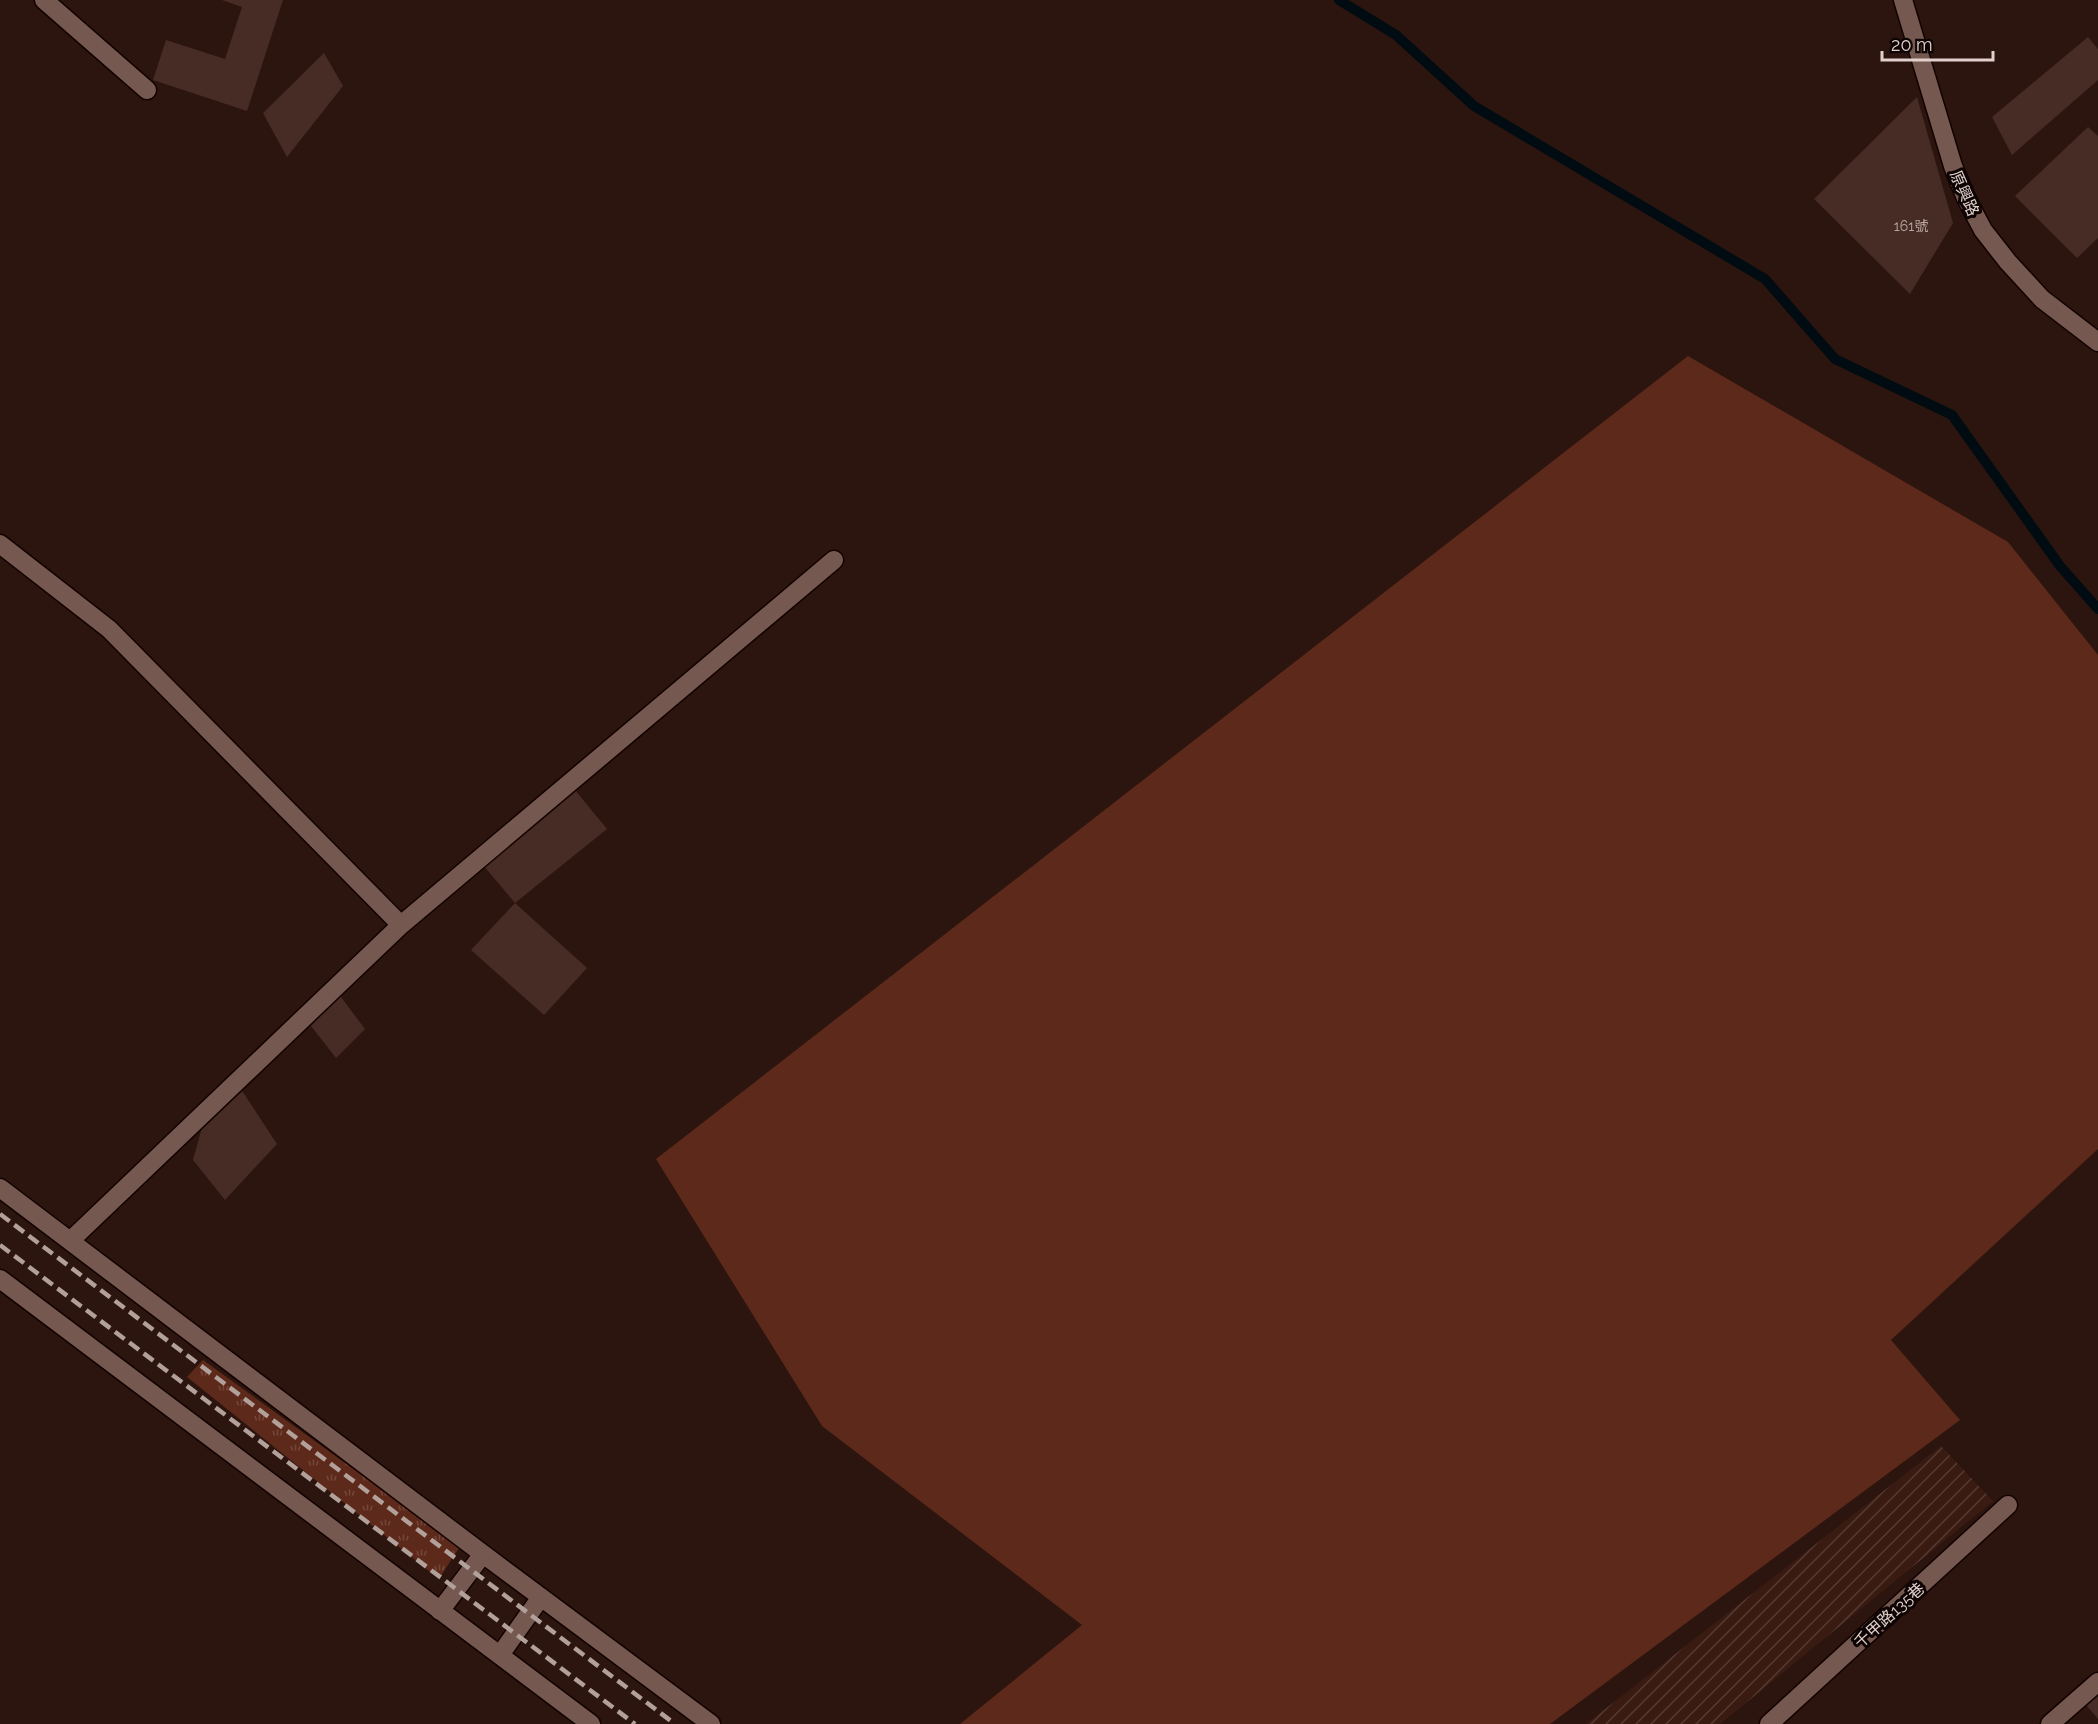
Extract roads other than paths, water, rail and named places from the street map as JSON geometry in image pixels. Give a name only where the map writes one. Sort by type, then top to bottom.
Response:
[{"type":"street","points":[[44,0],[147,90]]},
{"type":"street","name":"原興路","points":[[1905,1],[1953,166],[1983,230],[2042,299],[2098,342]]},
{"type":"street","points":[[0,544],[109,629],[401,925]]},
{"type":"street","points":[[71,1240],[401,925],[834,560]]},
{"type":"street","points":[[3,1198],[71,1240],[483,1554],[711,1724]]},
{"type":"street","points":[[0,1280],[591,1724]]},
{"type":"street","name":"千甲路135巷","points":[[1769,1724],[2008,1505]]},
{"type":"street","points":[[440,1611],[483,1554]]},
{"type":"street","points":[[500,1655],[541,1597]]},
{"type":"street","points":[[2050,1724],[2098,1682]]},
{"type":"waterway","points":[[1339,0],[1396,35],[1474,106],[1765,279],[1835,359],[1952,415],[2060,566],[2098,609]]},
{"type":"railway","points":[[0,1214],[675,1724]]},
{"type":"railway","points":[[0,1245],[635,1724]]}]
